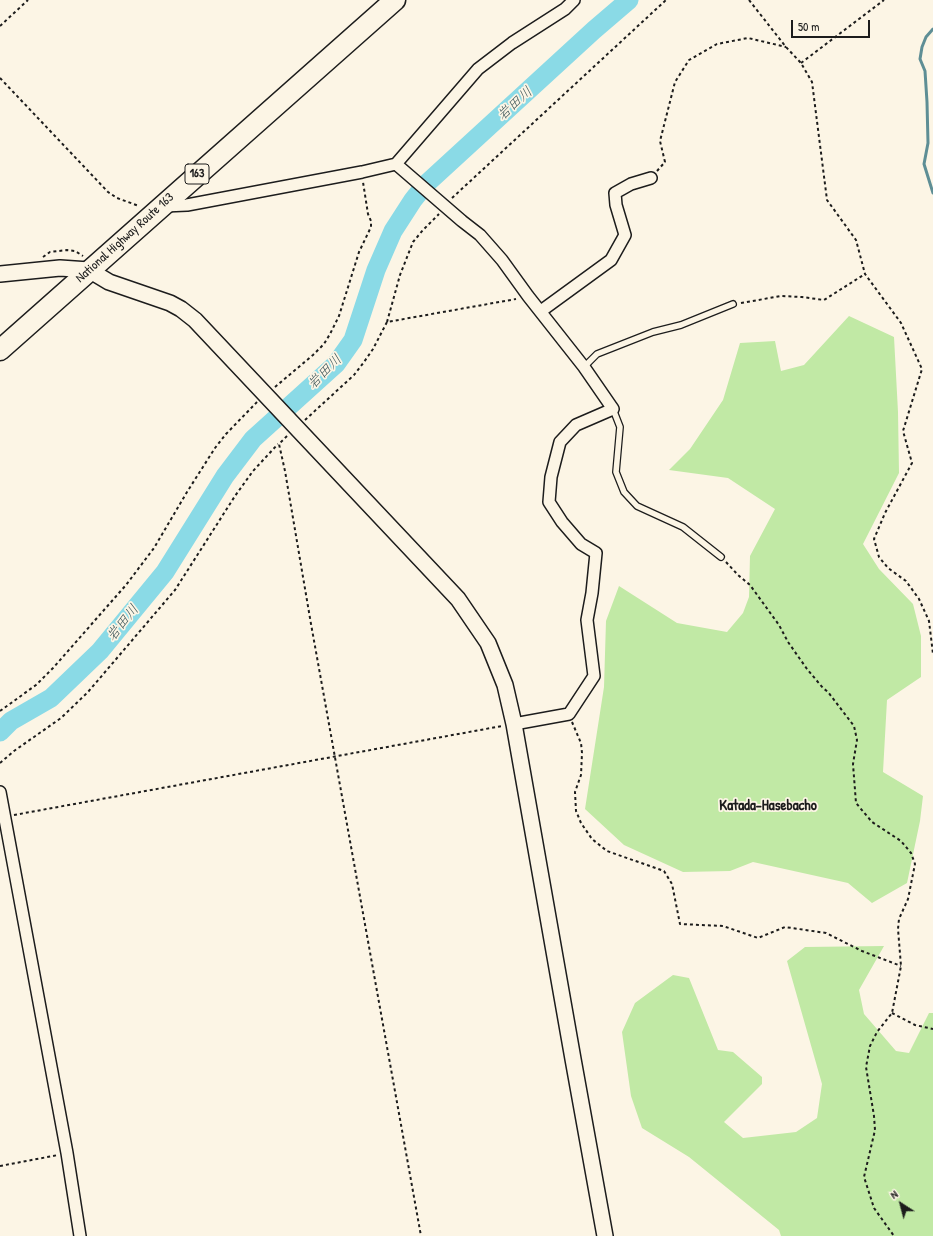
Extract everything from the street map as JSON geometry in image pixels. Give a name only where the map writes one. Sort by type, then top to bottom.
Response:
[{"type":"highway","name":"National Highway Route 163","points":[[0,350],[156,210],[395,0]]},
{"type":"street","points":[[156,210],[362,172],[396,164],[478,69],[512,43],[565,9],[574,0]]},
{"type":"street","points":[[396,164],[448,205],[480,235],[502,260],[528,296],[584,367],[613,409],[576,425],[560,442],[551,476],[549,502],[562,522],[581,544],[596,554],[592,593],[587,620],[594,676],[569,714],[514,724]]},
{"type":"street","points":[[541,311],[611,260],[625,235],[616,205],[615,194],[631,184],[651,178]]},
{"type":"street","points":[[0,274],[60,268],[89,270],[108,282],[170,303],[181,309],[195,320],[458,599],[488,643],[505,685],[514,724],[605,1236]]},
{"type":"street","points":[[0,792],[67,1154],[80,1236]]},
{"type":"lane","points":[[584,367],[598,354],[653,332],[681,324],[733,304]]},
{"type":"lane","points":[[613,409],[620,427],[616,472],[624,492],[637,506],[683,527],[721,556]]},
{"type":"path","points":[[0,26],[28,0]]},
{"type":"path","points":[[0,763],[14,751],[61,718],[88,692],[175,590],[253,471],[278,444],[354,375],[374,348],[387,322],[400,274],[413,242],[433,218],[448,205],[452,197],[666,0]]},
{"type":"path","points":[[749,0],[786,47],[801,63],[812,82],[827,200],[856,240],[865,274],[901,323],[922,369],[903,431],[912,463],[885,513],[874,539],[879,557],[888,568],[906,581],[919,599],[929,621],[933,654]]},
{"type":"path","points":[[801,63],[884,0]]},
{"type":"path","points":[[651,178],[665,162],[660,141],[675,82],[689,60],[717,44],[748,38],[786,47]]},
{"type":"path","points":[[0,78],[108,192],[117,198],[147,210],[156,210]]},
{"type":"path","points":[[0,711],[42,679],[126,586],[154,548],[187,492],[215,448],[226,434],[264,394],[281,383],[324,344],[340,316],[359,252],[371,227],[362,172]]},
{"type":"path","points":[[733,304],[781,296],[802,296],[824,300],[865,274]]},
{"type":"path","points":[[387,322],[528,296]]},
{"type":"path","points":[[278,444],[285,471],[422,1236]]},
{"type":"path","points":[[721,556],[738,575],[750,585],[779,625],[788,642],[807,669],[828,692],[854,726],[857,740],[853,764],[856,803],[872,822],[901,841],[911,853],[915,864],[908,899],[898,924],[901,966],[892,1013],[877,1032],[870,1046],[866,1067],[875,1130],[864,1177],[874,1208],[894,1236]]},
{"type":"path","points":[[569,714],[580,743],[582,753],[581,775],[575,792],[576,812],[581,823],[592,839],[607,851],[664,872],[672,884],[680,924],[723,926],[758,938],[785,927],[826,933],[862,951],[901,966]]},
{"type":"path","points":[[5,816],[514,724]]},
{"type":"path","points":[[892,1013],[915,1025],[933,1029]]},
{"type":"path","points":[[0,1166],[67,1154]]},
{"type":"green space","points":[[849,316],[894,337],[898,412],[899,473],[863,544],[879,569],[913,604],[921,636],[921,677],[887,700],[883,772],[923,796],[920,821],[907,883],[872,903],[848,883],[753,862],[730,871],[683,872],[624,845],[585,809],[604,687],[606,621],[619,586],[677,623],[727,632],[743,613],[749,597],[750,556],[775,509],[728,478],[669,470],[690,449],[723,400],[740,343],[775,341],[781,371],[804,365]]},
{"type":"green space","points":[[884,946],[859,990],[864,1014],[896,1051],[909,1053],[929,1013],[933,1013],[933,1236],[781,1236],[779,1230],[689,1157],[642,1128],[631,1096],[622,1032],[635,1003],[673,975],[689,978],[718,1050],[733,1052],[762,1077],[762,1084],[724,1122],[743,1138],[796,1132],[817,1118],[822,1084],[787,961],[805,947]]},
{"type":"waterway","name":"岩田川","points":[[0,732],[11,721],[51,698],[100,651],[165,572],[225,476],[253,439],[336,364],[353,340],[376,270],[393,231],[413,200],[425,185],[594,30],[629,0]]},
{"type":"waterway","points":[[933,29],[926,37],[922,47],[920,59],[925,71],[927,102],[928,143],[924,164],[933,193]]},
{"type":"district","name":"Katada-Hasebacho","points":[[768,806]]}]
